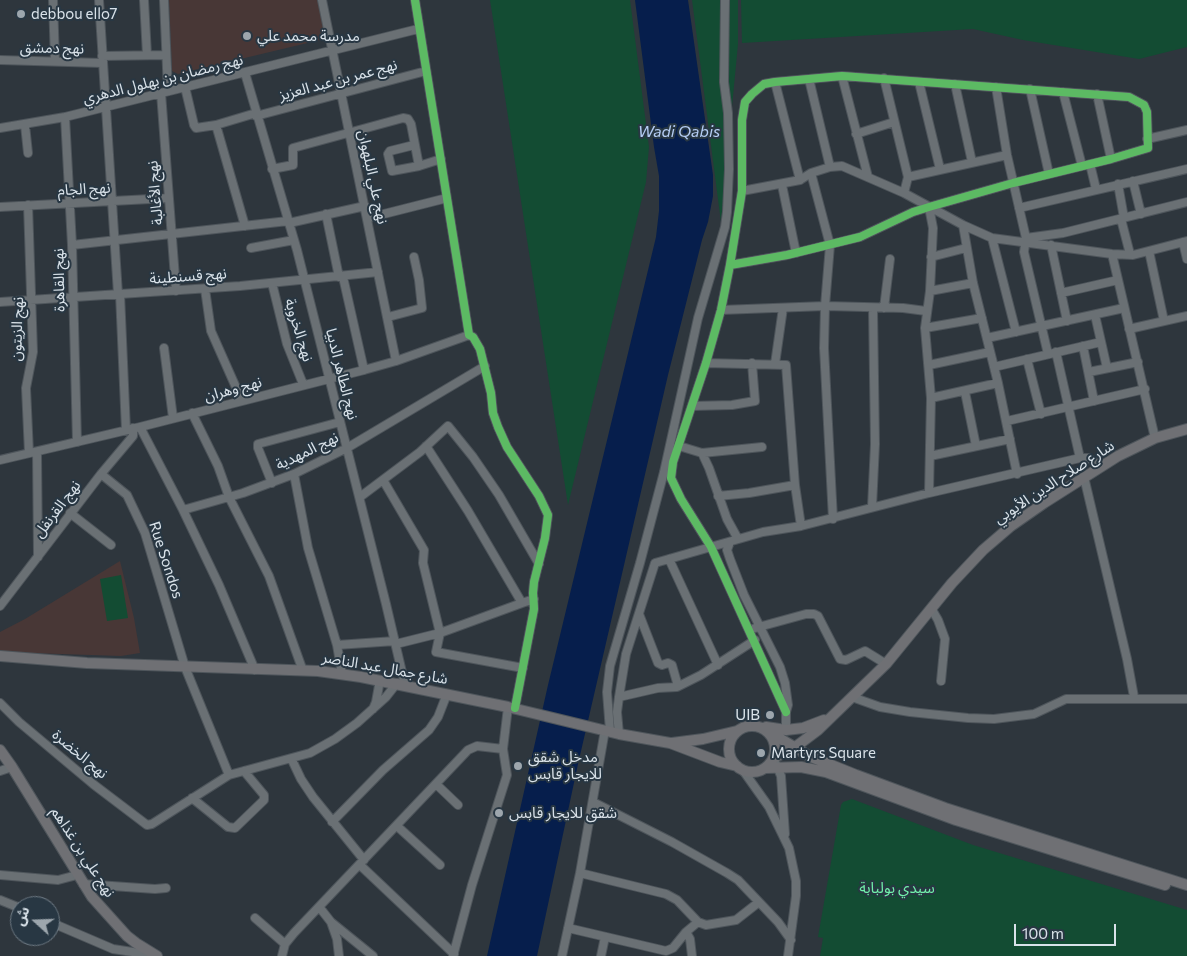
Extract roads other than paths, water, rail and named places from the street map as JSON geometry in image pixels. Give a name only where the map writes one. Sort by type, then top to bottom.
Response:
[{"type":"main road","name":"شارع صلاح الدين الأيوبي","points":[[773,758],[794,748],[818,730],[886,664],[931,608],[996,538],[1026,515],[1118,456],[1155,438],[1187,429]]},
{"type":"main road","name":"شارع جمال عبد الناصر","points":[[0,656],[87,663],[342,674],[401,684],[516,708],[608,731],[670,743]]},
{"type":"main road","name":"شارع صلاح الدين الأيوبي","points":[[761,728],[786,730],[803,728],[832,716]]},
{"type":"main road","points":[[670,743],[703,739],[737,731],[747,726],[761,728],[809,756],[945,808],[1187,885]]},
{"type":"main road","points":[[761,728],[773,739],[775,752],[766,768]]},
{"type":"main road","points":[[737,731],[729,748],[730,755],[739,768]]},
{"type":"main road","points":[[670,743],[739,768],[756,771],[766,768],[801,767],[826,772],[956,820],[1187,892]]},
{"type":"main road","name":"نهج علي بن غذاهم","points":[[0,750],[83,884],[121,930],[136,944],[157,956]]},
{"type":"street","points":[[53,0],[55,61]]},
{"type":"street","points":[[99,0],[119,294],[133,428],[183,510],[218,584],[255,670]]},
{"type":"street","points":[[144,0],[147,55]]},
{"type":"street","name":"نهج الأغالبة","points":[[164,0],[166,55],[164,92],[176,291]]},
{"type":"street","name":"نهج علي البلهوان","points":[[324,0],[332,51],[396,360]]},
{"type":"street","points":[[415,0],[469,335],[473,336],[478,342],[498,427],[507,447],[539,496],[548,515],[548,528],[533,588],[534,609],[516,708],[503,749],[507,775],[472,885],[453,955]]},
{"type":"street","points":[[562,956],[608,731],[607,684],[610,666],[662,481],[698,318],[725,226],[729,169],[728,113],[724,82],[726,0]]},
{"type":"street","name":"نهج رمضان بن بهلول الدهري","points":[[0,128],[65,117],[418,28]]},
{"type":"street","name":"نهج دمشق","points":[[0,60],[102,60],[166,55]]},
{"type":"street","name":"نهج عمر بن عبد العزيز","points":[[216,125],[426,71]]},
{"type":"street","name":"نهج الطاهر الدبيا","points":[[245,73],[294,240],[360,497],[396,643],[401,684]]},
{"type":"street","points":[[842,76],[868,177]]},
{"type":"street","points":[[730,265],[796,253],[866,236],[901,218],[929,207],[1013,182],[1111,159],[1148,148],[1147,112],[1144,105],[1128,97],[842,76],[764,84],[748,98],[744,108],[742,192],[721,310],[671,470],[672,482],[711,547],[755,640],[786,712]]},
{"type":"street","points":[[809,78],[830,167]]},
{"type":"street","points":[[884,78],[908,177],[904,193]]},
{"type":"street","points":[[775,82],[800,180]]},
{"type":"street","points":[[919,82],[940,169]]},
{"type":"street","points":[[955,84],[972,162]]},
{"type":"street","points":[[185,87],[195,127],[216,125],[245,226]]},
{"type":"street","points":[[996,87],[1007,155],[1026,240],[1024,252],[1041,327],[1052,353],[1080,458]]},
{"type":"street","points":[[1030,90],[1049,174]]},
{"type":"street","points":[[1063,92],[1086,165],[1096,189]]},
{"type":"street","points":[[1097,94],[1111,159]]},
{"type":"street","name":"نهج القاهرة","points":[[65,117],[74,297],[77,442]]},
{"type":"street","points":[[272,169],[293,165],[293,148],[406,118],[410,124],[419,166]]},
{"type":"street","points":[[856,134],[894,122]]},
{"type":"street","points":[[25,125],[28,154]]},
{"type":"street","points":[[1147,140],[1187,130]]},
{"type":"street","points":[[414,145],[390,151],[388,154],[392,171],[441,160]]},
{"type":"street","points":[[908,177],[1007,155]]},
{"type":"street","points":[[742,192],[782,185],[800,180],[812,173],[830,167],[842,166],[904,193],[963,225],[992,238],[1026,240],[1051,246],[1133,255],[1185,242],[1187,259]]},
{"type":"street","points":[[1019,208],[1187,169]]},
{"type":"street","points":[[812,173],[830,245],[824,348],[833,519]]},
{"type":"street","points":[[1133,181],[1141,214]]},
{"type":"street","points":[[1118,184],[1122,218],[1130,254]]},
{"type":"street","points":[[782,185],[796,253]]},
{"type":"street","name":"نهج الجام","points":[[0,207],[169,198]]},
{"type":"street","points":[[368,218],[447,198]]},
{"type":"street","points":[[1026,240],[1063,233],[1187,202]]},
{"type":"street","name":"نهج الزيتون","points":[[28,205],[33,352],[26,388],[33,452],[38,556]]},
{"type":"street","points":[[72,245],[288,222],[365,206]]},
{"type":"street","points":[[929,207],[933,228],[930,292],[925,328],[931,398],[929,493]]},
{"type":"street","points":[[326,214],[364,370]]},
{"type":"street","points":[[963,225],[973,283],[1018,474]]},
{"type":"street","points":[[992,238],[1016,332]]},
{"type":"street","points":[[251,248],[294,240]]},
{"type":"street","points":[[1051,246],[1067,321]]},
{"type":"street","points":[[932,257],[966,248]]},
{"type":"street","points":[[1149,251],[1164,321]]},
{"type":"street","points":[[1112,254],[1155,438]]},
{"type":"street","points":[[388,317],[422,308],[414,257]]},
{"type":"street","points":[[884,308],[890,259]]},
{"type":"street","name":"نهج قسنطينة","points":[[0,302],[272,284],[378,272]]},
{"type":"street","points":[[1061,293],[1118,280]]},
{"type":"street","points":[[930,292],[973,283]]},
{"type":"street","name":"نهج الخروبة","points":[[272,284],[284,336],[302,384]]},
{"type":"street","points":[[205,289],[211,331],[242,401]]},
{"type":"street","points":[[721,310],[825,306],[884,308],[926,312]]},
{"type":"street","points":[[775,364],[784,308]]},
{"type":"street","points":[[872,507],[874,444],[873,308]]},
{"type":"street","points":[[987,338],[1124,308]]},
{"type":"street","points":[[1095,315],[1107,368]]},
{"type":"street","points":[[1129,329],[1187,316]]},
{"type":"street","points":[[925,328],[982,318]]},
{"type":"street","name":"نهج وهران","points":[[0,460],[364,370],[469,335]]},
{"type":"street","points":[[994,366],[1101,342]]},
{"type":"street","points":[[1083,346],[1094,401]]},
{"type":"street","points":[[164,348],[173,418]]},
{"type":"street","points":[[929,366],[990,352]]},
{"type":"street","points":[[1027,359],[1040,414]]},
{"type":"street","points":[[1088,372],[1138,362]]},
{"type":"street","points":[[706,363],[786,365],[795,485],[801,526]]},
{"type":"street","points":[[692,406],[732,405],[754,401],[752,364]]},
{"type":"street","name":"نهج المهدية","points":[[183,510],[229,497],[294,474],[347,448],[485,366]]},
{"type":"street","points":[[931,398],[998,384]]},
{"type":"street","points":[[1007,421],[1145,389]]},
{"type":"street","points":[[965,392],[976,446]]},
{"type":"street","points":[[192,413],[218,466],[229,497],[271,581],[303,671]]},
{"type":"street","points":[[272,483],[258,444],[340,422]]},
{"type":"street","points":[[360,497],[426,446],[446,426],[450,428],[499,495],[539,564]]},
{"type":"street","name":"نهج القرنفل","points":[[0,606],[70,513],[133,436],[133,428]]},
{"type":"street","points":[[930,456],[1010,439]]},
{"type":"street","points":[[426,446],[468,511],[522,603]]},
{"type":"street","points":[[678,446],[702,453],[762,447]]},
{"type":"street","points":[[702,453],[727,519],[738,539]]},
{"type":"street","points":[[608,731],[617,712],[623,664],[654,564],[669,558],[764,532],[833,519],[872,507],[1080,458],[1089,458],[1101,467]]},
{"type":"street","name":"Rue Sondos","points":[[101,474],[126,495],[145,533],[185,667],[229,775]]},
{"type":"street","points":[[294,474],[308,548],[336,645],[342,674]]},
{"type":"street","points":[[1084,477],[1127,659],[1134,698]]},
{"type":"street","points":[[383,480],[424,550],[423,563],[440,633],[436,652],[523,668]]},
{"type":"street","points":[[718,496],[795,485]]},
{"type":"street","points":[[70,513],[111,546]]},
{"type":"street","points":[[730,542],[727,550],[730,560],[744,595],[785,683],[788,705],[786,730]]},
{"type":"street","points":[[669,558],[718,665]]},
{"type":"street","points":[[336,645],[396,643],[440,633],[534,599]]},
{"type":"street","points":[[931,608],[945,638],[941,681]]},
{"type":"street","points":[[639,614],[658,663],[672,665],[678,686]]},
{"type":"street","points":[[750,632],[760,626],[806,614],[814,614],[818,616],[840,659],[846,660],[865,651],[886,664]]},
{"type":"street","points":[[619,697],[658,688],[678,686],[718,665],[755,640]]},
{"type":"street","points":[[372,710],[376,702],[380,680]]},
{"type":"street","points":[[244,771],[260,790],[264,798],[263,802],[235,828],[228,828],[192,798],[229,775],[244,771],[292,760],[310,753],[335,739],[401,684]]},
{"type":"street","points":[[332,822],[371,780],[429,730],[438,717],[447,694]]},
{"type":"street","points":[[852,697],[880,707],[910,712],[960,718],[994,719],[1034,714],[1066,698],[1187,699]]},
{"type":"street","name":"نهج الخضرة","points":[[0,703],[26,727],[144,824],[152,824],[192,798]]},
{"type":"street","points":[[282,956],[285,944],[294,933],[473,747],[482,746],[503,749]]},
{"type":"street","points":[[773,758],[781,776],[785,836]]},
{"type":"street","points":[[292,760],[301,779],[362,863],[453,955]]},
{"type":"street","points":[[0,772],[12,767]]},
{"type":"street","points":[[739,768],[769,807],[790,848],[796,881],[788,956]]},
{"type":"street","points":[[436,784],[458,805]]},
{"type":"street","points":[[593,802],[672,842],[738,880],[778,922],[791,940]]},
{"type":"street","points":[[397,826],[440,865]]},
{"type":"street","points":[[580,873],[666,894],[677,900],[698,922],[712,925],[736,920],[759,902]]},
{"type":"street","points":[[0,875],[58,880],[77,875]]},
{"type":"street","points":[[83,884],[155,889],[166,888]]},
{"type":"street","points":[[320,908],[331,922],[373,956]]},
{"type":"street","points":[[254,918],[285,944]]},
{"type":"street","points":[[331,922],[339,947],[339,956]]},
{"type":"street","points":[[568,928],[660,950],[669,950],[698,922]]},
{"type":"street","points":[[60,926],[113,949],[157,956]]},
{"type":"street","points":[[686,932],[690,939],[692,956]]},
{"type":"street","points":[[601,956],[605,937]]},
{"type":"street","points":[[647,956],[648,947]]},
{"type":"water","name":"Wadi Qabis","points":[[635,0],[688,0],[713,175],[713,196],[668,375],[578,764],[537,956],[487,956],[548,685],[656,237],[659,211],[659,176]]},
{"type":"place","name":"debbou ello7","points":[[21,14]]},
{"type":"place","name":"مدرسة محمد علي","points":[[247,36]]},
{"type":"place","name":"UIB","points":[[770,715]]},
{"type":"place","name":"Martyrs Square","points":[[761,753]]},
{"type":"place","name":"مدخل شقق للايجار قابس","points":[[518,766]]},
{"type":"place","name":"شقق للايجار قابس","points":[[499,813]]},
{"type":"park label","name":"سيدي بولبابة","points":[[897,888]]}]
